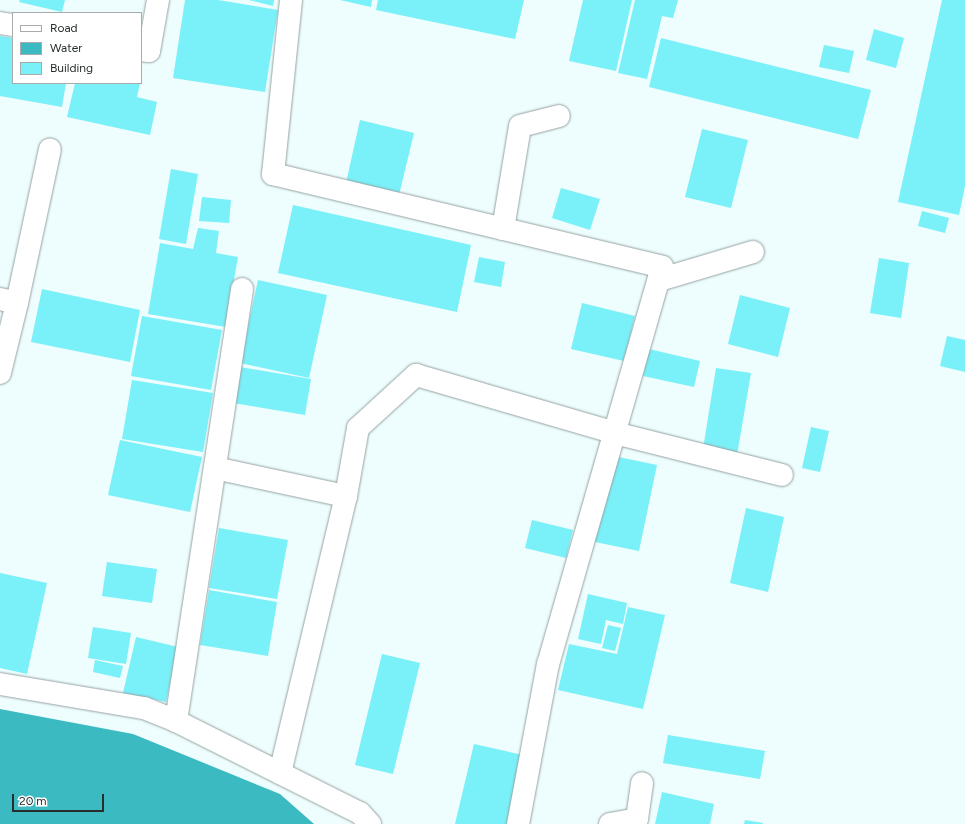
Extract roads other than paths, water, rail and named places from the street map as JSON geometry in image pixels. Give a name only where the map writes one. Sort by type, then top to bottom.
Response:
[{"type":"street","points":[[142,50],[149,51],[158,0]]},
{"type":"street","points":[[291,0],[273,174],[662,267],[548,664],[518,824]]},
{"type":"street","points":[[0,23],[12,25]]},
{"type":"street","points":[[502,229],[520,126],[559,116]]},
{"type":"street","points":[[0,373],[8,301],[50,149]]},
{"type":"street","points":[[659,280],[753,252]]},
{"type":"street","points":[[176,721],[242,289]]},
{"type":"street","points":[[280,773],[346,496],[358,428],[416,375],[614,433],[782,475]]},
{"type":"street","points":[[215,468],[346,496]]},
{"type":"street","points":[[0,684],[144,708],[176,721],[360,813],[370,824]]},
{"type":"street","points":[[610,824],[637,819],[642,783]]},
{"type":"water","points":[[0,709],[133,734],[280,794],[314,824],[0,824]]}]
